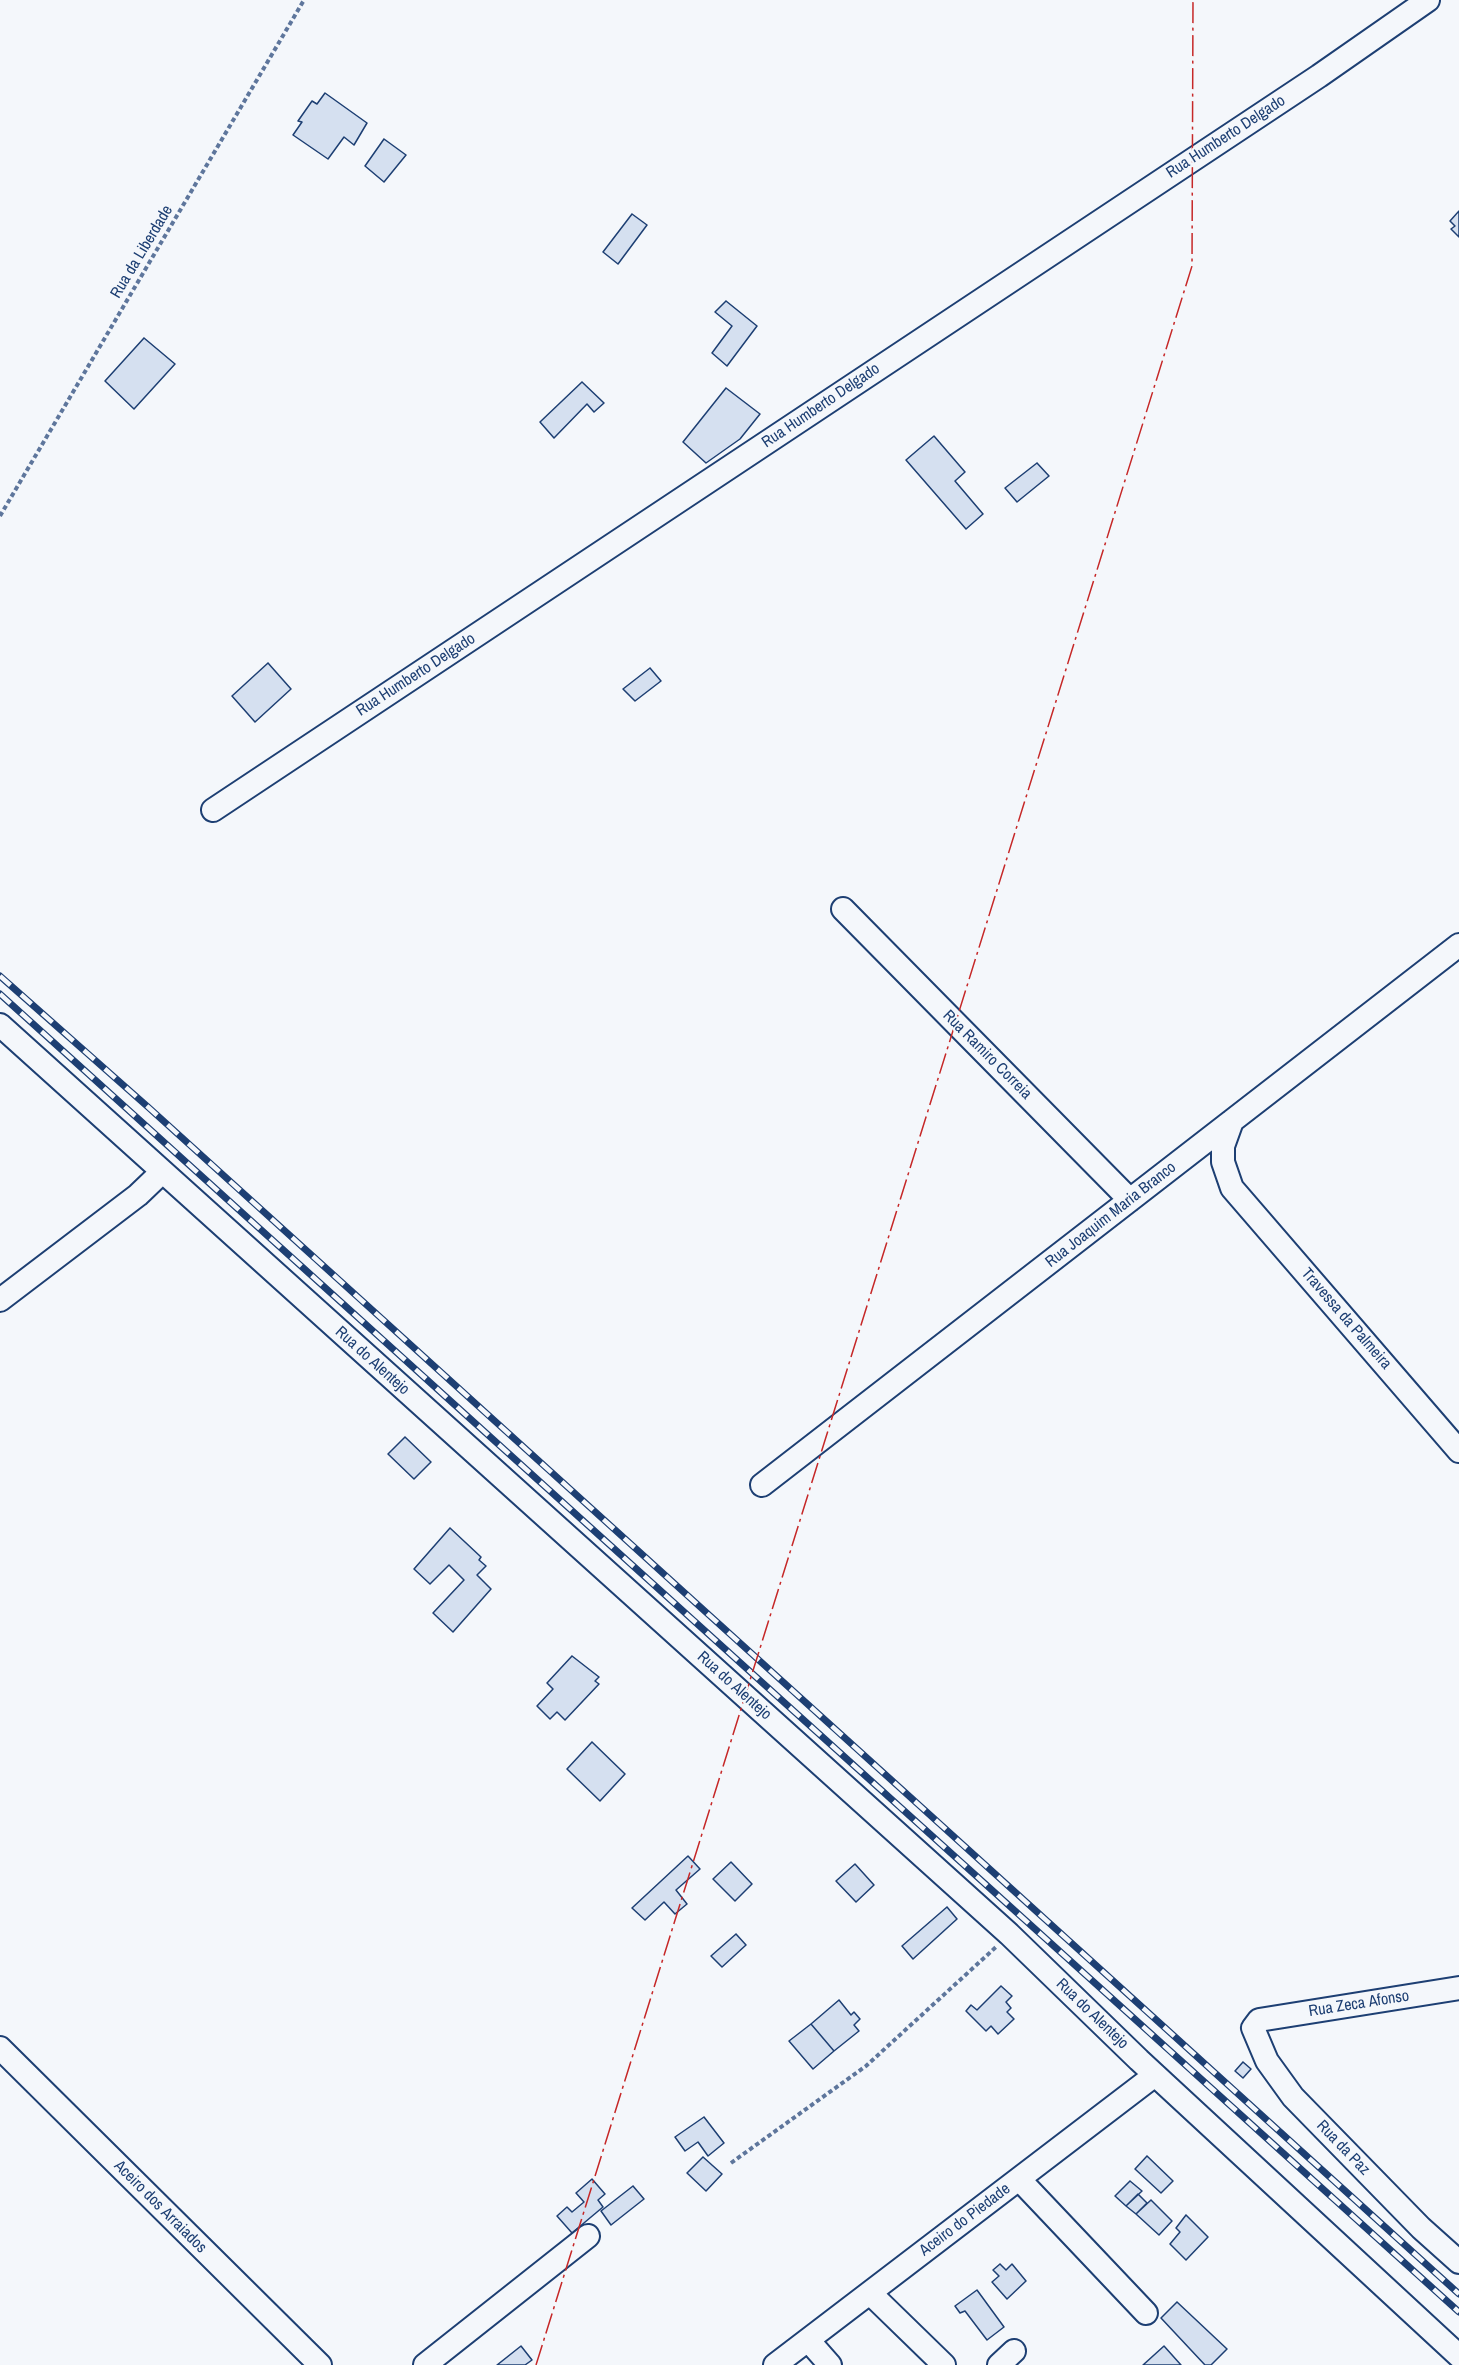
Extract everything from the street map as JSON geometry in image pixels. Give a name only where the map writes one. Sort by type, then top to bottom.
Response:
[{"type":"street","name":"Rua Humberto Delgado","points":[[213,810],[1299,89],[1428,0]]},
{"type":"street","name":"Rua Ramiro Correia","points":[[843,909],[1130,1200]]},
{"type":"street","name":"Rua Joaquim Maria Branco","points":[[762,1485],[1459,945]]},
{"type":"street","name":"Rua do Alentejo","points":[[0,1025],[1010,1935],[1155,2075],[1459,2356]]},
{"type":"street","name":"Travessa da Palmeira","points":[[1232,1121],[1223,1146],[1223,1162],[1232,1188]]},
{"type":"street","name":"Travessa da Palmeira","points":[[1176,1165],[1199,1163],[1216,1168],[1459,1451]]},
{"type":"street","points":[[0,1300],[138,1195],[162,1172]]},
{"type":"street","name":"Rua Zeca Afonso","points":[[1259,2020],[1459,1988]]},
{"type":"street","name":"Rua da Paz","points":[[1259,2020],[1254,2024],[1253,2033],[1267,2061],[1293,2097],[1421,2229],[1459,2262]]},
{"type":"street","name":"Aceiro dos Arraiados","points":[[0,2048],[320,2365]]},
{"type":"street","name":"Aceiro do Piedade","points":[[775,2365],[1155,2075]]},
{"type":"street","points":[[1019,2179],[1146,2313]]},
{"type":"street","points":[[426,2365],[588,2236]]},
{"type":"street","points":[[870,2293],[944,2365]]},
{"type":"street","points":[[808,2340],[830,2365]]},
{"type":"path","name":"Rua da Liberdade","points":[[0,516],[304,0]]},
{"type":"path","points":[[730,2163],[866,2066],[1010,1935]]},
{"type":"building","points":[[325,93],[367,123],[354,145],[344,137],[328,159],[293,135],[302,122],[298,121],[312,101],[317,104]]},
{"type":"building","points":[[384,139],[406,155],[384,182],[365,166]]},
{"type":"building","points":[[1459,211],[1459,237],[1451,229],[1455,226],[1450,221]]},
{"type":"building","points":[[632,214],[647,225],[618,264],[603,252]]},
{"type":"building","points":[[726,301],[757,326],[727,366],[712,353],[732,326],[715,312]]},
{"type":"building","points":[[144,338],[175,364],[134,409],[105,381]]},
{"type":"building","points":[[582,382],[604,403],[594,412],[587,404],[554,438],[540,422]]},
{"type":"building","points":[[726,388],[760,414],[740,439],[706,463],[683,442]]},
{"type":"building","points":[[934,436],[965,472],[955,481],[983,514],[966,529],[906,460]]},
{"type":"building","points":[[1037,463],[1049,476],[1017,502],[1005,488]]},
{"type":"building","points":[[268,663],[291,689],[255,722],[232,696]]},
{"type":"building","points":[[650,668],[661,681],[635,701],[623,689]]},
{"type":"building","points":[[405,1437],[431,1462],[414,1479],[388,1454]]},
{"type":"building","points":[[450,1528],[481,1557],[479,1560],[486,1566],[477,1575],[491,1589],[453,1632],[433,1613],[464,1580],[449,1565],[430,1584],[414,1569]]},
{"type":"building","points":[[572,1656],[599,1677],[595,1681],[599,1684],[565,1720],[557,1712],[550,1719],[537,1706],[553,1689],[547,1683]]},
{"type":"building","points":[[592,1742],[625,1774],[600,1801],[567,1769]]},
{"type":"building","points":[[688,1856],[700,1869],[676,1890],[687,1904],[675,1914],[664,1902],[645,1920],[632,1908]]},
{"type":"building","points":[[731,1862],[752,1884],[735,1901],[713,1879]]},
{"type":"building","points":[[855,1864],[874,1885],[856,1902],[836,1881]]},
{"type":"building","points":[[947,1907],[957,1919],[913,1959],[902,1946]]},
{"type":"building","points":[[736,1934],[746,1945],[722,1967],[711,1956]]},
{"type":"building","points":[[1001,1986],[1012,1996],[1006,2002],[1011,2008],[1007,2012],[1014,2019],[998,2034],[991,2026],[986,2031],[966,2011],[971,2005],[977,2010]]},
{"type":"building","points":[[839,2000],[851,2015],[854,2012],[860,2019],[854,2025],[859,2031],[834,2051],[811,2024]]},
{"type":"building","points":[[811,2024],[834,2051],[813,2069],[789,2041]]},
{"type":"building","points":[[1243,2062],[1251,2069],[1243,2078],[1235,2071]]},
{"type":"building","points":[[704,2117],[724,2143],[708,2156],[698,2142],[685,2151],[675,2137]]},
{"type":"building","points":[[1147,2156],[1173,2181],[1161,2193],[1135,2169]]},
{"type":"building","points":[[703,2157],[722,2174],[706,2191],[687,2173]]},
{"type":"building","points":[[592,2179],[605,2194],[598,2200],[603,2207],[572,2233],[557,2216],[567,2207],[572,2212],[584,2202],[576,2193]]},
{"type":"building","points":[[1130,2181],[1142,2191],[1126,2206],[1115,2196]]},
{"type":"building","points":[[633,2186],[644,2199],[611,2225],[601,2211]]},
{"type":"building","points":[[1138,2194],[1147,2203],[1136,2214],[1126,2206]]},
{"type":"building","points":[[1151,2200],[1172,2221],[1159,2235],[1136,2214]]},
{"type":"building","points":[[1186,2215],[1208,2237],[1186,2260],[1170,2244],[1180,2232],[1176,2228]]},
{"type":"building","points":[[1000,2264],[1006,2270],[1012,2264],[1026,2281],[1007,2299],[992,2282],[999,2276],[993,2270]]},
{"type":"building","points":[[977,2290],[1004,2327],[987,2340],[965,2311],[960,2313],[955,2306]]},
{"type":"building","points":[[1177,2302],[1227,2349],[1211,2365],[1205,2365],[1161,2318]]},
{"type":"building","points":[[521,2346],[532,2360],[525,2365],[497,2365]]},
{"type":"building","points":[[1164,2346],[1181,2365],[1143,2365]]},
{"type":"railway","points":[[0,976],[148,1107],[1459,2294]]},
{"type":"railway","points":[[0,994],[1459,2312]]},
{"type":"power","points":[[536,2365],[1192,266],[1193,0]]}]
